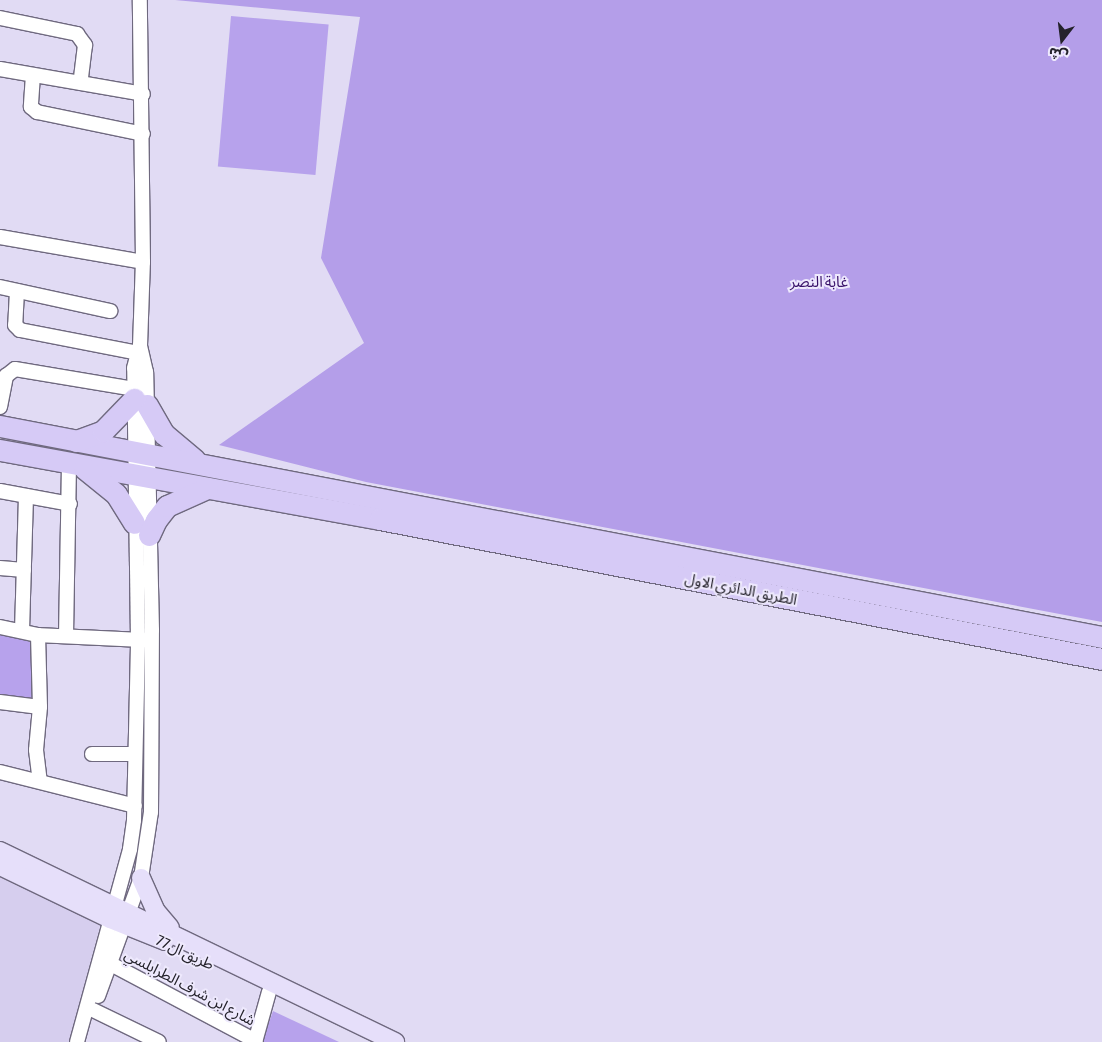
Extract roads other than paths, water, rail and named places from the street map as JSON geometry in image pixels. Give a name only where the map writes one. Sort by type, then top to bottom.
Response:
[{"type":"highway","points":[[75,442],[103,431],[138,398],[164,434],[199,463]]},
{"type":"highway","points":[[0,426],[75,442],[199,463],[385,510]]},
{"type":"highway","points":[[0,450],[207,488],[385,510]]},
{"type":"highway","points":[[75,465],[116,494],[142,529],[156,520],[167,506],[207,488]]},
{"type":"highway","name":"الطريق الدائري الاول","points":[[385,510],[1102,637]]},
{"type":"highway","name":"الطريق الدائري الاول","points":[[385,510],[1102,659]]},
{"type":"main road","points":[[0,851],[118,916],[176,934],[395,1042]]},
{"type":"main road","name":"طريق ال77","points":[[0,866],[118,916],[162,940],[368,1042]]},
{"type":"main road","points":[[142,878],[155,910],[176,934]]},
{"type":"street","points":[[77,1042],[118,916],[142,878],[151,812],[138,398],[143,262],[140,0]]},
{"type":"street","points":[[0,18],[77,34],[85,45],[80,83]]},
{"type":"street","points":[[0,69],[142,94]]},
{"type":"street","points":[[33,75],[31,107],[37,112],[143,134]]},
{"type":"street","points":[[0,237],[143,262]]},
{"type":"street","points":[[0,288],[110,310]]},
{"type":"street","points":[[17,291],[15,325],[20,330],[139,350]]},
{"type":"street","points":[[138,398],[146,365],[139,350]]},
{"type":"street","points":[[0,407],[6,376],[15,369],[138,398]]},
{"type":"street","points":[[66,636],[70,504],[75,465]]},
{"type":"street","points":[[83,1042],[109,963],[130,849],[135,806],[135,754],[145,640],[141,476]]},
{"type":"street","points":[[0,491],[70,504]]},
{"type":"street","points":[[22,631],[26,496]]},
{"type":"street","points":[[0,568],[24,570]]},
{"type":"street","points":[[0,627],[38,635],[145,640]]},
{"type":"street","points":[[38,635],[40,707],[36,750],[40,781]]},
{"type":"street","points":[[0,702],[40,707]]},
{"type":"street","points":[[92,754],[135,754]]},
{"type":"street","points":[[0,772],[135,806]]},
{"type":"street","name":"شارع ابن شرف الطرابلسي","points":[[109,963],[255,1041]]},
{"type":"street","points":[[255,1041],[269,992]]},
{"type":"street","points":[[93,1010],[160,1042]]},
{"type":"park label","name":"غابة النصر","points":[[819,282]]}]
